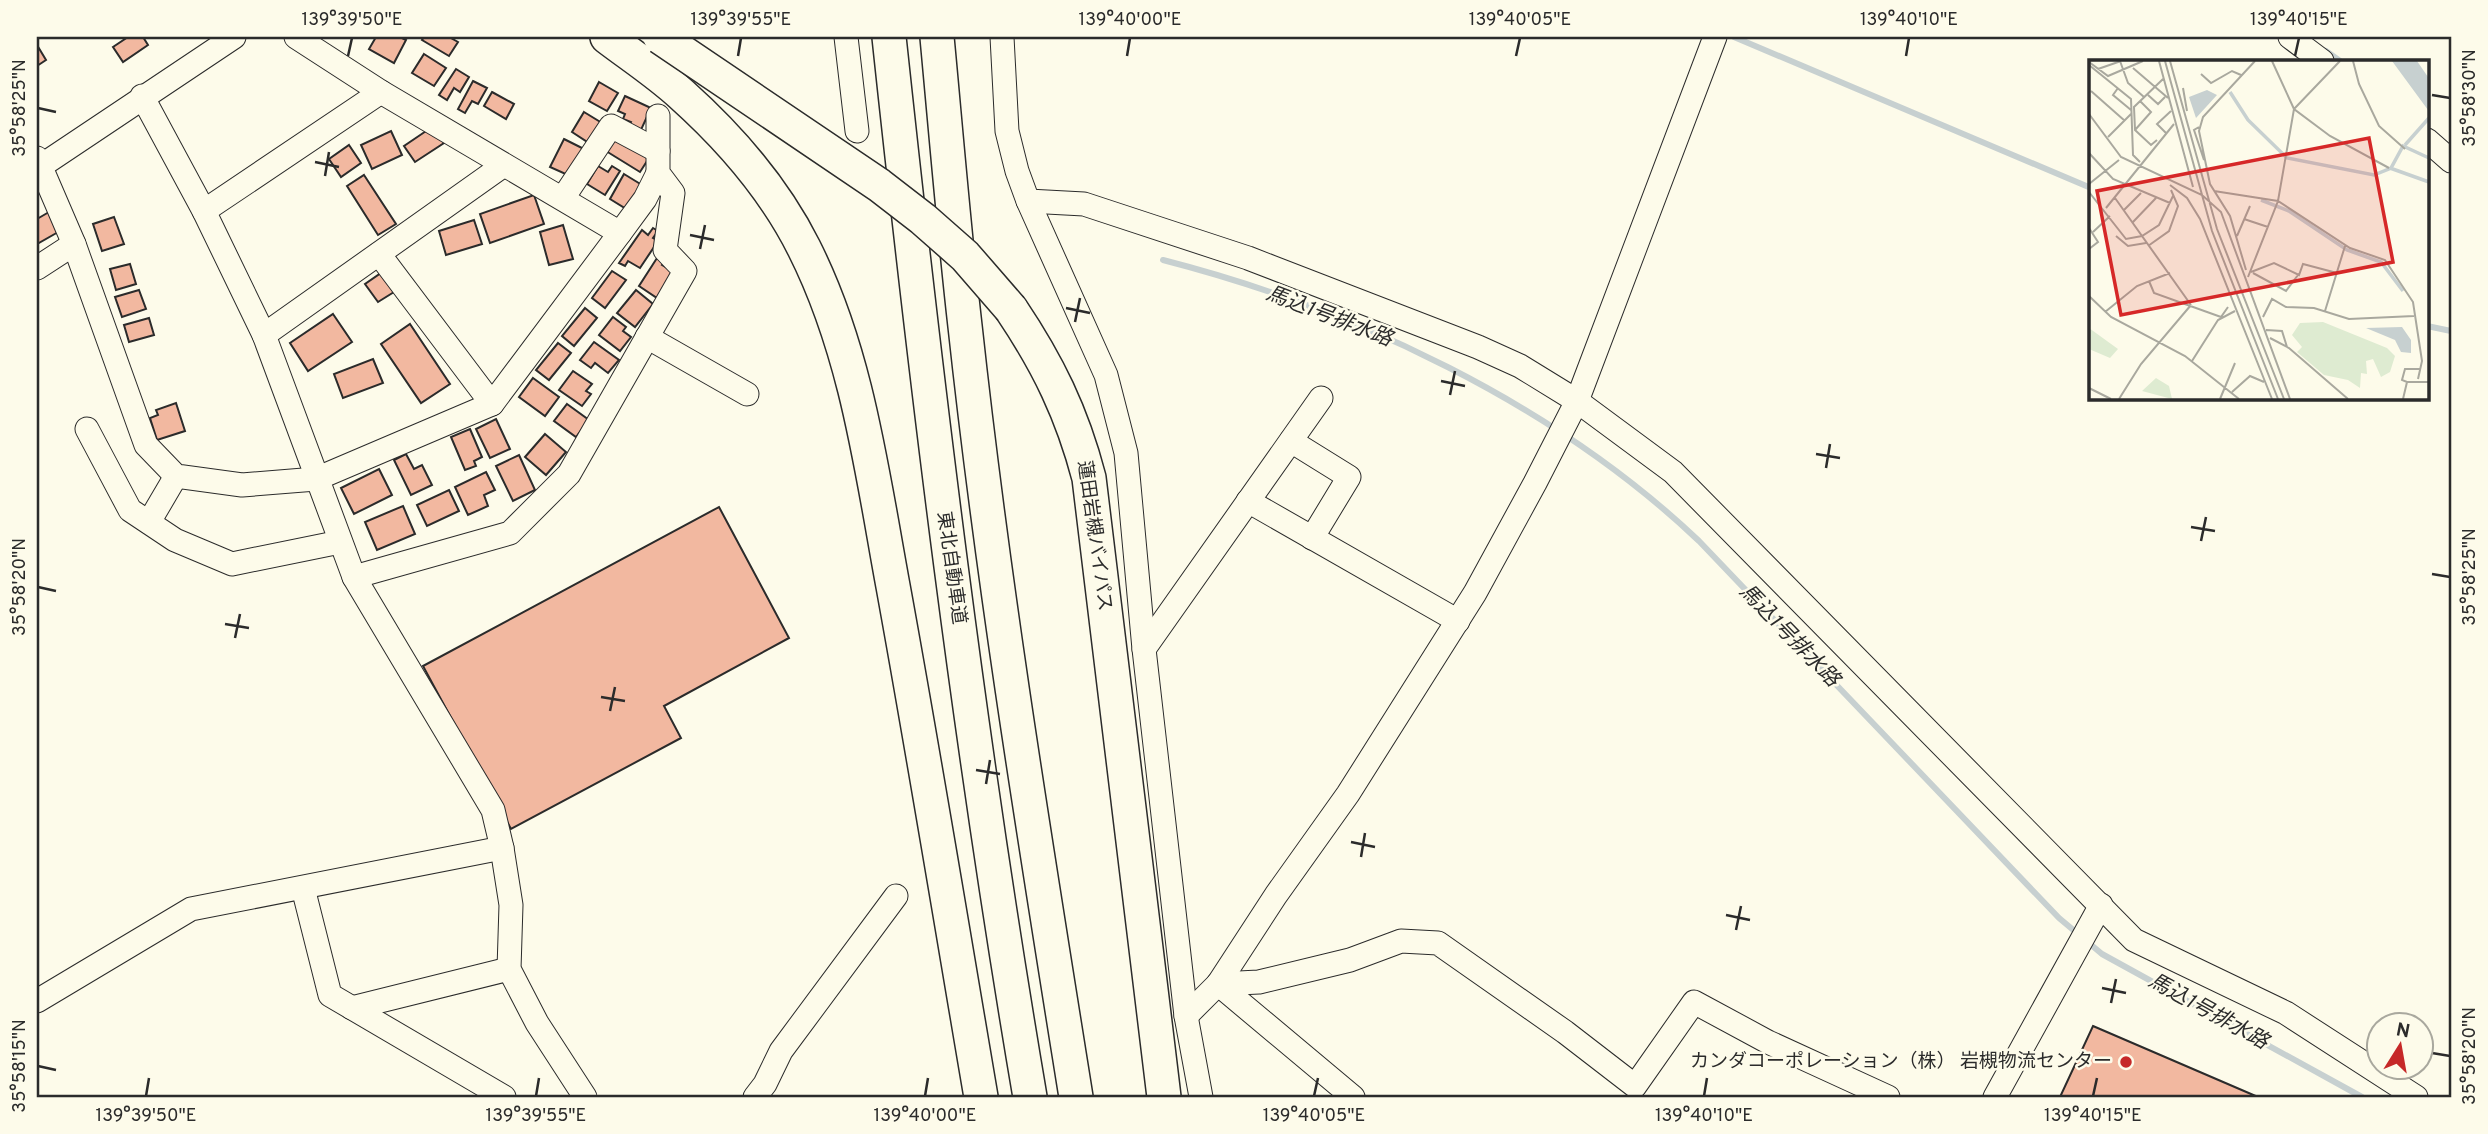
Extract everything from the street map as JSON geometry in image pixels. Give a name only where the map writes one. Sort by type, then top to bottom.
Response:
[{"type":"highway","points":[[607,37],[680,93],[759,177],[805,249],[836,325],[863,424],[915,708],[981,1097]]},
{"type":"highway","name":"蓮田岩槻バイパス","points":[[660,37],[879,185],[965,256],[1011,309],[1040,354],[1062,399],[1078,437],[1089,478],[1164,1097]]},
{"type":"highway","name":"東北自動車道","points":[[890,37],[921,335],[948,553],[1030,1097]]},
{"type":"highway","points":[[937,37],[965,327],[993,545],[1016,716],[1076,1097]]},
{"type":"street","points":[[234,37],[39,162],[74,244],[146,444],[176,476],[242,485],[316,479],[492,404],[645,199],[658,162],[657,116]]},
{"type":"street","points":[[296,37],[381,92],[620,233]]},
{"type":"street","points":[[846,37],[857,131]]},
{"type":"street","points":[[1002,37],[1007,131],[1017,171],[1106,374],[1126,453],[1144,649],[1186,1016],[1201,1097]]},
{"type":"street","points":[[2290,37],[2321,60]]},
{"type":"street","points":[[1186,1016],[1218,984],[1276,895],[1348,794],[1458,621],[1523,505],[1577,401],[1714,39]]},
{"type":"street","points":[[204,211],[381,92]]},
{"type":"street","points":[[142,96],[204,211],[264,335],[354,577],[493,810],[511,905],[509,969],[537,1023],[584,1097]]},
{"type":"street","points":[[354,577],[510,533],[569,474],[685,271],[665,250],[673,193],[658,162],[611,126],[563,198]]},
{"type":"street","points":[[2428,141],[2451,161]]},
{"type":"street","points":[[264,335],[504,165]]},
{"type":"street","points":[[1028,201],[1084,204],[1248,258],[1478,347],[1520,366],[1577,401],[1673,472],[2134,940],[2286,1013],[2416,1097]]},
{"type":"street","points":[[37,268],[74,244]]},
{"type":"street","points":[[379,254],[492,404]]},
{"type":"street","points":[[647,337],[747,394]]},
{"type":"street","points":[[1144,649],[1321,398]]},
{"type":"street","points":[[87,429],[130,510],[175,540],[232,564],[340,542]]},
{"type":"street","points":[[1291,441],[1349,477],[1312,538]]},
{"type":"street","points":[[149,522],[176,476]]},
{"type":"street","points":[[1248,501],[1458,621]]},
{"type":"street","points":[[37,1001],[191,909],[502,848]]},
{"type":"street","points":[[303,888],[330,995],[504,1097]]},
{"type":"street","points":[[755,1097],[765,1084],[781,1051],[897,896]]},
{"type":"street","points":[[1996,1097],[2101,905]]},
{"type":"street","points":[[1218,984],[1259,982],[1350,960],[1401,941],[1438,943],[1565,1032],[1630,1092],[1694,1002],[1768,1042],[1888,1097]]},
{"type":"street","points":[[352,1008],[509,969]]},
{"type":"street","points":[[1218,984],[1353,1097]]},
{"type":"building","points":[[128,37],[143,37],[148,45],[123,62],[113,47]]},
{"type":"building","points":[[376,37],[400,37],[406,40],[394,63],[369,49]]},
{"type":"building","points":[[424,37],[449,37],[458,42],[449,56],[422,40]]},
{"type":"building","points":[[37,45],[46,60],[37,66]]},
{"type":"building","points":[[424,54],[446,68],[434,86],[412,73]]},
{"type":"building","points":[[456,69],[469,77],[460,92],[454,88],[447,100],[439,95]]},
{"type":"building","points":[[473,81],[487,88],[478,104],[472,101],[465,113],[458,109]]},
{"type":"building","points":[[599,82],[618,93],[607,111],[589,101]]},
{"type":"building","points":[[492,92],[514,104],[506,119],[484,106]]},
{"type":"building","points":[[625,96],[651,108],[640,132],[629,127],[631,122],[623,119],[625,114],[618,111]]},
{"type":"building","points":[[584,112],[602,123],[589,143],[572,132]]},
{"type":"building","points":[[432,127],[444,143],[415,162],[404,146]]},
{"type":"building","points":[[391,131],[402,155],[372,169],[361,145]]},
{"type":"building","points":[[614,137],[649,158],[640,172],[606,151]]},
{"type":"building","points":[[564,139],[584,149],[570,176],[550,167]]},
{"type":"building","points":[[349,145],[361,163],[341,177],[329,159]]},
{"type":"building","points":[[598,166],[608,172],[612,166],[620,171],[605,195],[587,184]]},
{"type":"building","points":[[624,174],[642,185],[628,210],[610,199]]},
{"type":"building","points":[[364,175],[396,224],[378,235],[347,186]]},
{"type":"building","points":[[534,195],[544,224],[490,243],[480,214]]},
{"type":"building","points":[[49,212],[60,231],[37,244],[37,219]]},
{"type":"building","points":[[114,217],[124,244],[102,251],[93,224]]},
{"type":"building","points":[[474,220],[482,244],[446,255],[439,231]]},
{"type":"building","points":[[563,225],[573,259],[549,265],[540,232]]},
{"type":"building","points":[[653,228],[658,231],[653,238],[658,241],[640,268],[628,261],[625,266],[619,263],[642,230],[648,235]]},
{"type":"building","points":[[657,258],[664,262],[662,265],[674,272],[657,298],[639,286]]},
{"type":"building","points":[[130,264],[136,284],[116,290],[110,269]]},
{"type":"building","points":[[612,271],[626,280],[605,308],[592,298]]},
{"type":"building","points":[[381,273],[394,292],[378,302],[365,284]]},
{"type":"building","points":[[139,290],[146,309],[122,317],[115,297]]},
{"type":"building","points":[[636,290],[653,304],[635,327],[617,313]]},
{"type":"building","points":[[585,308],[597,318],[574,346],[562,336]]},
{"type":"building","points":[[333,314],[352,342],[308,371],[290,343]]},
{"type":"building","points":[[613,317],[626,327],[623,331],[631,337],[620,351],[599,335]]},
{"type":"building","points":[[149,318],[154,335],[129,342],[124,325]]},
{"type":"building","points":[[410,324],[450,384],[421,403],[381,344]]},
{"type":"building","points":[[594,342],[619,360],[608,373],[595,363],[591,368],[580,360]]},
{"type":"building","points":[[558,343],[571,353],[549,380],[536,370]]},
{"type":"building","points":[[373,359],[383,383],[343,398],[334,374]]},
{"type":"building","points":[[573,371],[592,384],[586,391],[591,394],[582,406],[559,390]]},
{"type":"building","points":[[533,378],[559,397],[545,416],[519,397]]},
{"type":"building","points":[[176,403],[185,431],[157,440],[150,418],[158,415],[156,410]]},
{"type":"building","points":[[567,404],[589,420],[576,437],[554,421]]},
{"type":"building","points":[[496,419],[510,449],[490,458],[476,429]]},
{"type":"building","points":[[470,429],[482,457],[474,461],[476,466],[465,470],[451,437]]},
{"type":"building","points":[[545,434],[566,452],[546,475],[525,457]]},
{"type":"building","points":[[406,454],[414,469],[422,465],[432,485],[411,495],[394,460]]},
{"type":"building","points":[[519,455],[535,490],[513,501],[496,466]]},
{"type":"building","points":[[379,469],[392,495],[354,514],[341,488]]},
{"type":"building","points":[[486,472],[495,490],[484,495],[488,506],[468,515],[455,487]]},
{"type":"building","points":[[449,490],[459,511],[427,526],[417,505]]},
{"type":"building","points":[[403,506],[415,534],[377,550],[365,522]]},
{"type":"building","points":[[719,507],[789,638],[664,706],[681,738],[511,829],[423,666]]},
{"type":"building","name":"カンダコーポレーション（株） 岩槻物流センター","points":[[2093,1026],[2258,1097],[2060,1097]]},
{"type":"waterway","points":[[1734,37],[2089,187]]},
{"type":"waterway","points":[[2326,51],[2339,60]]},
{"type":"waterway","name":"馬込1号排水路","points":[[1163,260],[1307,305],[1379,334],[1516,405],[1581,446],[1642,492],[1699,541],[2059,918],[2102,954],[2362,1097]]},
{"type":"waterway","points":[[2428,326],[2451,331]]},
{"type":"place","name":"カンダコーポレーション（株） 岩槻物流センター","points":[[2126,1062]]}]
